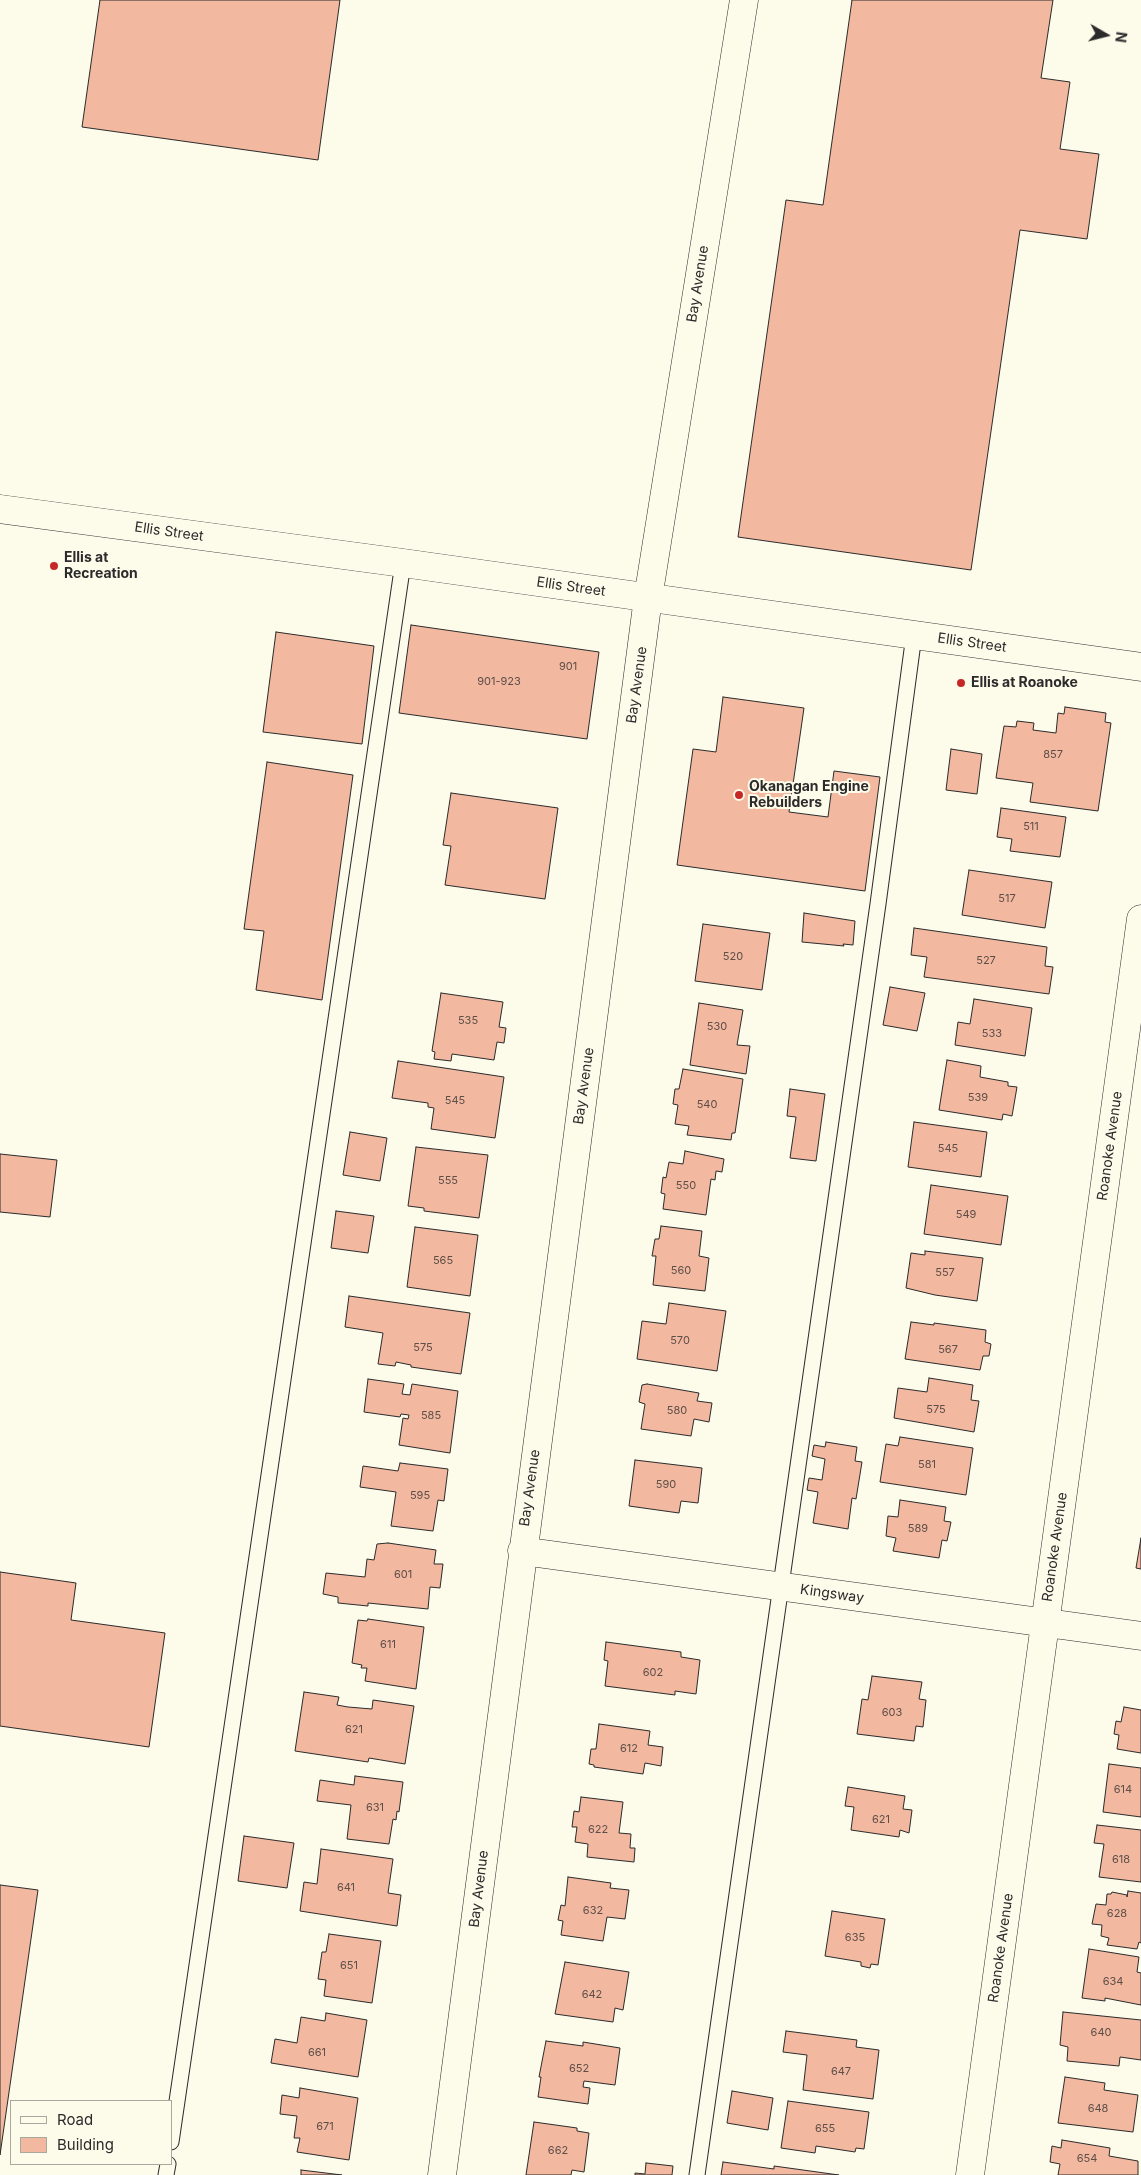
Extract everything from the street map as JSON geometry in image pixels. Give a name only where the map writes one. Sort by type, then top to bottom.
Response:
[{"type":"street","name":"Bay Avenue","points":[[442,2175],[648,598],[744,0]]},
{"type":"street","name":"Ellis Street","points":[[0,509],[403,563],[1141,667]]},
{"type":"street","name":"Roanoke Avenue","points":[[970,2175],[1141,919]]},
{"type":"street","name":"Kingsway","points":[[522,1551],[1141,1636]]},
{"type":"lane","points":[[172,2135],[403,563]]},
{"type":"lane","points":[[697,2175],[878,904],[914,635]]},
{"type":"building","points":[[100,0],[340,0],[318,160],[82,127]]},
{"type":"building","points":[[852,0],[1053,0],[1041,78],[1070,82],[1060,149],[1099,154],[1087,239],[1020,230],[971,570],[738,537],[786,200],[823,205]]},
{"type":"building","points":[[411,625],[599,652],[587,739],[399,713]]},
{"type":"building","points":[[276,632],[374,646],[362,744],[263,732]]},
{"type":"building","name":"Okanagan Engine Rebuilders","points":[[723,697],[804,708],[789,812],[828,817],[834,771],[880,777],[865,891],[677,865],[693,749],[716,752]]},
{"type":"building","points":[[1065,707],[1106,713],[1105,722],[1111,723],[1098,811],[1030,802],[1033,783],[996,778],[1004,726],[1016,727],[1017,721],[1034,723],[1033,730],[1056,733],[1058,713],[1064,714]]},
{"type":"building","points":[[951,749],[982,754],[977,794],[946,790]]},
{"type":"building","points":[[267,762],[353,775],[322,1000],[256,990],[264,931],[244,929]]},
{"type":"building","points":[[451,793],[558,808],[545,899],[445,885],[451,846],[443,845]]},
{"type":"building","points":[[1001,808],[1066,817],[1060,857],[1010,851],[1012,839],[997,837]]},
{"type":"building","points":[[969,870],[1052,882],[1045,928],[962,915]]},
{"type":"building","points":[[804,913],[855,921],[853,945],[843,944],[844,946],[802,942]]},
{"type":"building","points":[[703,924],[770,933],[762,990],[695,981]]},
{"type":"building","points":[[914,928],[1047,947],[1045,966],[1053,967],[1049,994],[924,977],[927,957],[911,955]]},
{"type":"building","points":[[890,987],[925,993],[917,1031],[883,1025]]},
{"type":"building","points":[[441,993],[503,1002],[499,1027],[506,1028],[504,1043],[497,1042],[494,1060],[452,1054],[451,1061],[434,1059],[435,1052],[432,1051]]},
{"type":"building","points":[[974,999],[1032,1008],[1025,1056],[955,1045],[958,1022],[970,1024]]},
{"type":"building","points":[[699,1003],[743,1010],[737,1045],[750,1046],[746,1074],[690,1065]]},
{"type":"building","points":[[947,1060],[981,1066],[980,1077],[1008,1082],[1008,1086],[1017,1087],[1012,1116],[1003,1114],[1002,1120],[939,1110]]},
{"type":"building","points":[[398,1061],[504,1077],[495,1138],[431,1129],[434,1108],[428,1107],[428,1103],[392,1098]]},
{"type":"building","points":[[683,1069],[743,1079],[735,1133],[732,1133],[731,1140],[687,1135],[689,1126],[675,1124],[678,1105],[673,1104],[675,1089],[679,1089]]},
{"type":"building","points":[[790,1089],[825,1094],[816,1161],[790,1158],[796,1117],[787,1116]]},
{"type":"building","points":[[914,1122],[987,1132],[981,1177],[908,1167]]},
{"type":"building","points":[[350,1132],[387,1138],[380,1181],[343,1175]]},
{"type":"building","points":[[416,1147],[488,1155],[479,1218],[424,1211],[424,1208],[408,1206]]},
{"type":"building","points":[[685,1151],[724,1159],[722,1172],[716,1171],[715,1180],[711,1179],[706,1215],[663,1209],[665,1194],[661,1193],[663,1177],[666,1178],[669,1162],[683,1164]]},
{"type":"building","points":[[0,1154],[57,1160],[50,1217],[0,1212]]},
{"type":"building","points":[[931,1185],[1008,1196],[1001,1245],[924,1234]]},
{"type":"building","points":[[336,1211],[374,1216],[368,1253],[331,1248]]},
{"type":"building","points":[[661,1226],[702,1231],[699,1256],[709,1258],[705,1291],[653,1285],[656,1256],[652,1256],[655,1239],[659,1239]]},
{"type":"building","points":[[415,1227],[478,1235],[470,1296],[407,1287]]},
{"type":"building","points":[[925,1251],[983,1258],[977,1301],[935,1295],[906,1288],[911,1253],[925,1255]]},
{"type":"building","points":[[349,1296],[470,1313],[461,1374],[411,1367],[411,1365],[396,1362],[395,1366],[378,1364],[383,1333],[345,1327]]},
{"type":"building","points":[[669,1303],[726,1311],[717,1371],[637,1359],[642,1321],[666,1324]]},
{"type":"building","points":[[911,1322],[986,1330],[985,1342],[991,1344],[989,1356],[983,1356],[980,1370],[905,1359]]},
{"type":"building","points":[[929,1378],[973,1385],[971,1400],[979,1401],[974,1432],[894,1418],[898,1388],[927,1392]]},
{"type":"building","points":[[368,1379],[404,1384],[402,1394],[410,1395],[412,1384],[458,1391],[450,1453],[399,1445],[403,1418],[408,1419],[409,1415],[401,1414],[400,1417],[364,1412]]},
{"type":"building","points":[[647,1384],[699,1393],[697,1401],[712,1403],[709,1422],[694,1419],[691,1436],[641,1429],[645,1404],[639,1402],[642,1385]]},
{"type":"building","points":[[900,1437],[973,1448],[966,1495],[880,1482],[886,1444],[898,1446]]},
{"type":"building","points":[[826,1442],[857,1447],[855,1461],[862,1462],[856,1499],[852,1498],[848,1529],[813,1523],[818,1492],[807,1490],[809,1478],[822,1480],[825,1459],[812,1456],[814,1445],[825,1447]]},
{"type":"building","points":[[635,1460],[702,1468],[698,1503],[681,1501],[679,1513],[629,1506]]},
{"type":"building","points":[[400,1463],[448,1469],[444,1501],[438,1500],[433,1531],[391,1526],[396,1492],[360,1487],[363,1466],[398,1471]]},
{"type":"building","points":[[900,1500],[946,1507],[944,1521],[951,1522],[947,1541],[942,1540],[939,1558],[893,1551],[896,1538],[886,1536],[888,1516],[898,1517]]},
{"type":"building","points":[[1141,1538],[1141,1569],[1136,1568]]},
{"type":"building","points":[[388,1543],[436,1550],[434,1564],[443,1564],[440,1588],[430,1587],[428,1609],[368,1603],[368,1606],[338,1603],[338,1597],[323,1594],[326,1573],[365,1577],[367,1559],[374,1560],[377,1544]]},
{"type":"building","points":[[0,1572],[76,1583],[71,1620],[165,1633],[149,1747],[0,1726]]},
{"type":"building","points":[[368,1619],[424,1627],[416,1689],[365,1681],[367,1668],[361,1668],[362,1665],[352,1663],[358,1620],[367,1621]]},
{"type":"building","points":[[606,1642],[681,1652],[681,1657],[700,1660],[696,1694],[675,1691],[675,1695],[605,1686],[608,1661],[604,1660]]},
{"type":"building","points":[[872,1676],[922,1682],[919,1699],[926,1700],[923,1727],[916,1726],[914,1741],[857,1734],[862,1699],[868,1700]]},
{"type":"building","points":[[304,1692],[339,1697],[337,1705],[348,1707],[372,1709],[373,1700],[414,1706],[405,1764],[369,1758],[368,1762],[295,1751]]},
{"type":"building","points":[[1124,1707],[1141,1710],[1141,1753],[1117,1749],[1119,1735],[1114,1734],[1116,1721],[1121,1722]]},
{"type":"building","points":[[599,1724],[650,1731],[648,1745],[663,1747],[661,1766],[645,1763],[643,1774],[594,1767],[594,1765],[589,1764],[591,1749],[596,1749]]},
{"type":"building","points":[[1109,1764],[1141,1768],[1141,1817],[1103,1812]]},
{"type":"building","points":[[355,1776],[403,1782],[399,1812],[397,1811],[396,1820],[393,1819],[389,1844],[347,1839],[351,1805],[317,1801],[320,1780],[354,1785]]},
{"type":"building","points":[[848,1787],[905,1796],[903,1809],[912,1810],[909,1833],[900,1830],[899,1837],[851,1830],[854,1807],[845,1806]]},
{"type":"building","points":[[581,1797],[623,1802],[619,1833],[631,1834],[630,1848],[635,1848],[634,1862],[587,1857],[588,1844],[575,1842],[577,1827],[572,1827],[574,1811],[579,1812]]},
{"type":"building","points":[[1097,1825],[1141,1830],[1141,1882],[1099,1877],[1104,1844],[1094,1843]]},
{"type":"building","points":[[244,1836],[294,1843],[287,1888],[238,1881]]},
{"type":"building","points":[[321,1849],[393,1859],[388,1893],[401,1895],[397,1926],[300,1911],[304,1882],[317,1884]]},
{"type":"building","points":[[568,1877],[611,1883],[610,1888],[629,1890],[625,1919],[607,1917],[603,1941],[561,1935],[563,1921],[558,1920],[561,1905],[565,1906]]},
{"type":"building","points":[[0,1885],[38,1890],[0,2155]]},
{"type":"building","points":[[1128,1891],[1141,1893],[1141,1943],[1139,1942],[1137,1949],[1107,1945],[1109,1938],[1101,1936],[1102,1925],[1092,1924],[1096,1904],[1106,1905],[1107,1894],[1112,1892],[1127,1895],[1127,1897]]},
{"type":"building","points":[[832,1911],[885,1919],[878,1965],[871,1964],[870,1968],[861,1966],[861,1962],[825,1956]]},
{"type":"building","points":[[329,1934],[381,1941],[372,2003],[324,1996],[326,1980],[318,1979],[322,1952],[326,1952]]},
{"type":"building","points":[[1089,1949],[1139,1957],[1137,1972],[1141,1973],[1141,2005],[1105,1998],[1105,2001],[1082,1998]]},
{"type":"building","points":[[565,1962],[629,1972],[623,2010],[615,2008],[613,2022],[555,2014]]},
{"type":"building","points":[[1063,2012],[1141,2020],[1141,2060],[1120,2057],[1119,2066],[1067,2061],[1068,2047],[1060,2045]]},
{"type":"building","points":[[326,2013],[367,2020],[358,2077],[271,2063],[275,2039],[297,2043],[301,2017],[325,2021]]},
{"type":"building","points":[[786,2031],[857,2040],[856,2047],[879,2050],[873,2099],[803,2090],[807,2055],[783,2052]]},
{"type":"building","points":[[546,2041],[583,2046],[583,2042],[620,2048],[615,2085],[584,2081],[583,2087],[590,2088],[588,2104],[538,2097],[541,2077],[539,2077]]},
{"type":"building","points":[[1065,2077],[1105,2083],[1104,2090],[1138,2095],[1133,2132],[1058,2123]]},
{"type":"building","points":[[300,2088],[358,2098],[349,2160],[297,2152],[300,2138],[294,2138],[297,2116],[280,2114],[282,2095],[299,2098]]},
{"type":"building","points":[[732,2091],[773,2098],[768,2130],[727,2123]]},
{"type":"building","points":[[788,2101],[869,2112],[864,2149],[856,2148],[855,2152],[816,2146],[815,2153],[781,2148]]},
{"type":"building","points":[[534,2122],[577,2128],[577,2131],[589,2133],[584,2172],[572,2170],[571,2175],[526,2175]]},
{"type":"building","points":[[1062,2140],[1110,2148],[1109,2156],[1138,2161],[1138,2175],[1058,2175],[1060,2164],[1050,2162],[1052,2146],[1061,2148]]},
{"type":"building","points":[[723,2162],[774,2169],[774,2166],[839,2175],[721,2175]]},
{"type":"building","points":[[646,2163],[673,2166],[672,2175],[635,2175],[635,2173],[645,2174]]},
{"type":"building","points":[[301,2170],[342,2175],[301,2175]]},
{"type":"place","name":"Ellis at Recreation","points":[[54,566]]},
{"type":"place","name":"Ellis at Roanoke","points":[[961,683]]},
{"type":"place","name":"Okanagan Engine Rebuilders","points":[[739,795]]}]
